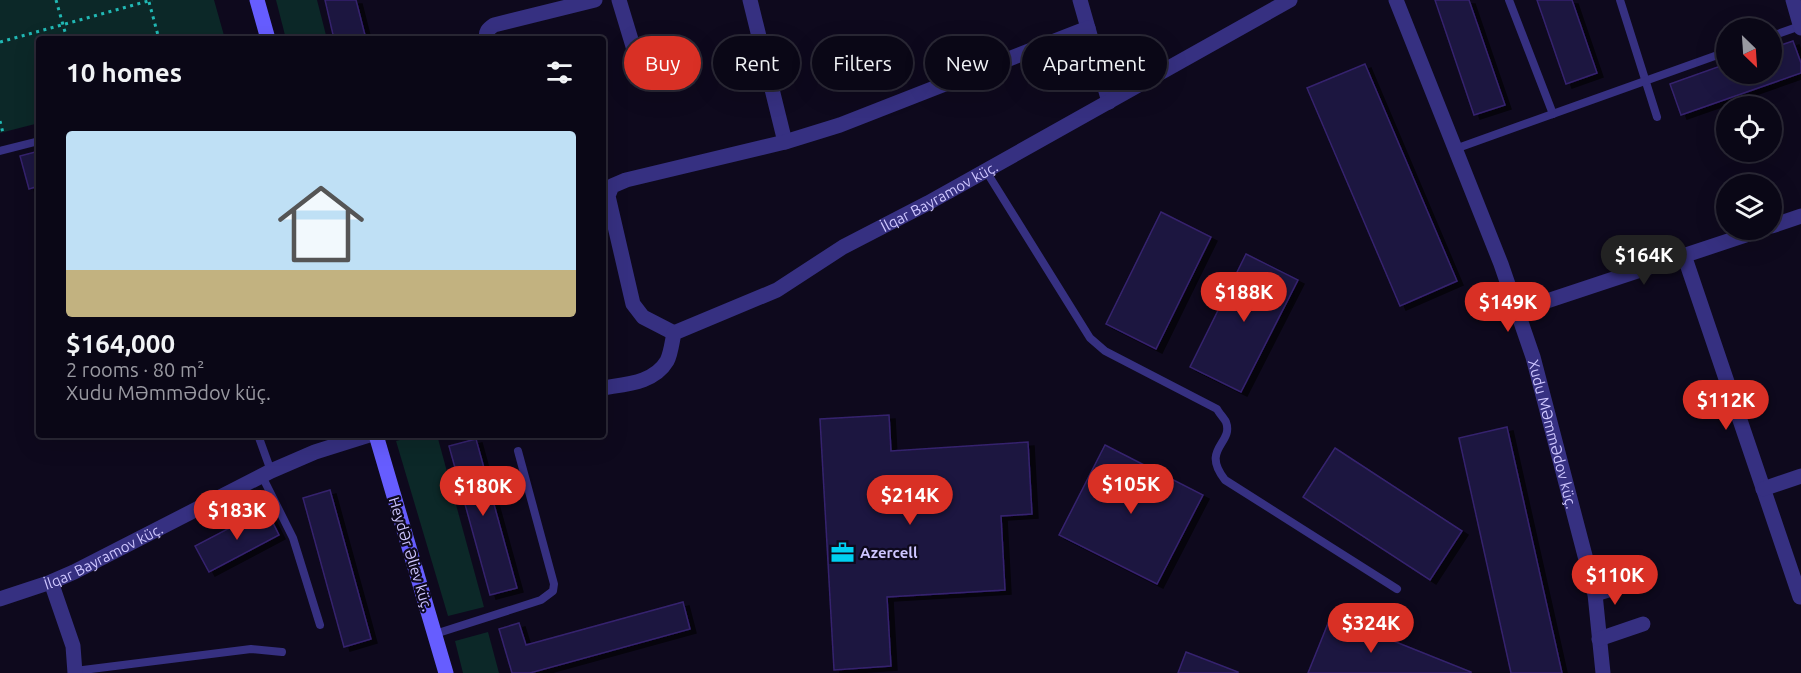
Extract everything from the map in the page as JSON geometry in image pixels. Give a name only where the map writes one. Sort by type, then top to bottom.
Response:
[{"type":"street","points":[[257,0],[267,36]]},
{"type":"street","points":[[486,36],[489,28],[494,24],[595,0]]},
{"type":"street","points":[[619,0],[630,36]]},
{"type":"street","points":[[750,0],[785,142]]},
{"type":"street","points":[[1080,0],[1109,102]]},
{"type":"street","name":"İlqar Bayramov küç.","points":[[674,333],[777,290],[843,247],[986,171],[1290,0]]},
{"type":"street","name":"Xudu Məmmədov küç.","points":[[1396,0],[1501,264],[1533,357],[1595,594],[1602,673]]},
{"type":"street","points":[[1792,0],[1801,27]]},
{"type":"street","points":[[606,387],[640,381],[658,373],[668,359],[674,333],[643,317],[633,304],[608,196],[612,186],[626,180],[785,142],[840,124],[1088,28]]},
{"type":"street","points":[[1782,224],[1800,221]]},
{"type":"street","points":[[1517,310],[1730,240]]},
{"type":"street","points":[[1684,255],[1800,597]]},
{"type":"street","name":"İlqar Bayramov küç.","points":[[0,599],[51,582],[315,452],[359,438]]},
{"type":"street","name":"Heydər Əliev küç.","points":[[377,438],[446,673]]},
{"type":"street","points":[[1763,489],[1801,476]]},
{"type":"street","points":[[51,582],[73,646],[75,672]]},
{"type":"street","points":[[1595,594],[1625,585]]},
{"type":"street","points":[[1599,639],[1643,624]]},
{"type":"lane","points":[[1509,0],[1553,114]]},
{"type":"lane","points":[[1620,0],[1657,117]]},
{"type":"lane","points":[[1782,33],[1801,27]]},
{"type":"lane","points":[[1455,149],[1716,56]]},
{"type":"lane","points":[[0,151],[36,142]]},
{"type":"lane","points":[[986,171],[1090,338],[1105,351],[1217,409],[1226,422],[1226,433],[1214,456],[1217,470],[1225,480],[1397,589]]},
{"type":"lane","points":[[259,438],[267,474],[293,538],[320,625]]},
{"type":"lane","points":[[435,634],[541,600],[553,591],[554,584],[518,451]]},
{"type":"lane","points":[[75,672],[251,649],[282,652]]},
{"type":"path","points":[[56,0],[66,36]]},
{"type":"path","points":[[0,42],[151,1],[158,36]]},
{"type":"path","points":[[0,121],[3,133]]},
{"type":"green space","points":[[0,0],[214,0],[224,36],[36,36],[36,124],[0,133]]},
{"type":"green space","points":[[276,0],[317,0],[326,36],[285,36]]},
{"type":"green space","points":[[408,438],[438,438],[484,607],[448,616],[396,441]]},
{"type":"green space","points":[[488,632],[499,673],[463,673],[455,641]]},
{"type":"building","points":[[325,0],[356,0],[365,36],[333,36]]},
{"type":"building","points":[[1435,0],[1469,0],[1505,105],[1474,115]]},
{"type":"building","points":[[1537,0],[1572,0],[1597,73],[1566,84]]},
{"type":"building","points":[[1793,41],[1801,63],[1801,73],[1782,80],[1782,45]]},
{"type":"building","points":[[1365,64],[1457,281],[1400,306],[1307,88]]},
{"type":"building","points":[[1716,68],[1716,84],[1770,84],[1735,96],[1716,96],[1716,103],[1681,115],[1670,84]]},
{"type":"building","points":[[36,152],[36,187],[29,189],[20,156]]},
{"type":"building","points":[[1161,212],[1211,237],[1156,349],[1106,324]]},
{"type":"building","points":[[1246,254],[1298,280],[1241,392],[1190,367]]},
{"type":"building","points":[[889,415],[891,451],[1028,442],[1032,514],[1001,516],[1005,590],[887,597],[891,666],[834,670],[820,419]]},
{"type":"building","points":[[1507,427],[1562,673],[1511,673],[1459,438]]},
{"type":"building","points":[[476,439],[517,588],[490,595],[449,446]]},
{"type":"building","points":[[1105,445],[1203,495],[1157,584],[1059,535]]},
{"type":"building","points":[[1335,448],[1462,531],[1430,580],[1303,497]]},
{"type":"building","points":[[330,490],[371,639],[344,647],[303,498]]},
{"type":"building","points":[[266,509],[279,535],[209,572],[195,546]]},
{"type":"building","points":[[683,602],[690,629],[530,673],[512,673],[499,629],[519,623],[526,645]]},
{"type":"building","points":[[1331,616],[1471,672],[1471,673],[1308,673]]},
{"type":"building","points":[[1186,652],[1238,672],[1238,673],[1178,673]]},
{"type":"place","name":"Azercell","points":[[842,552]]}]
